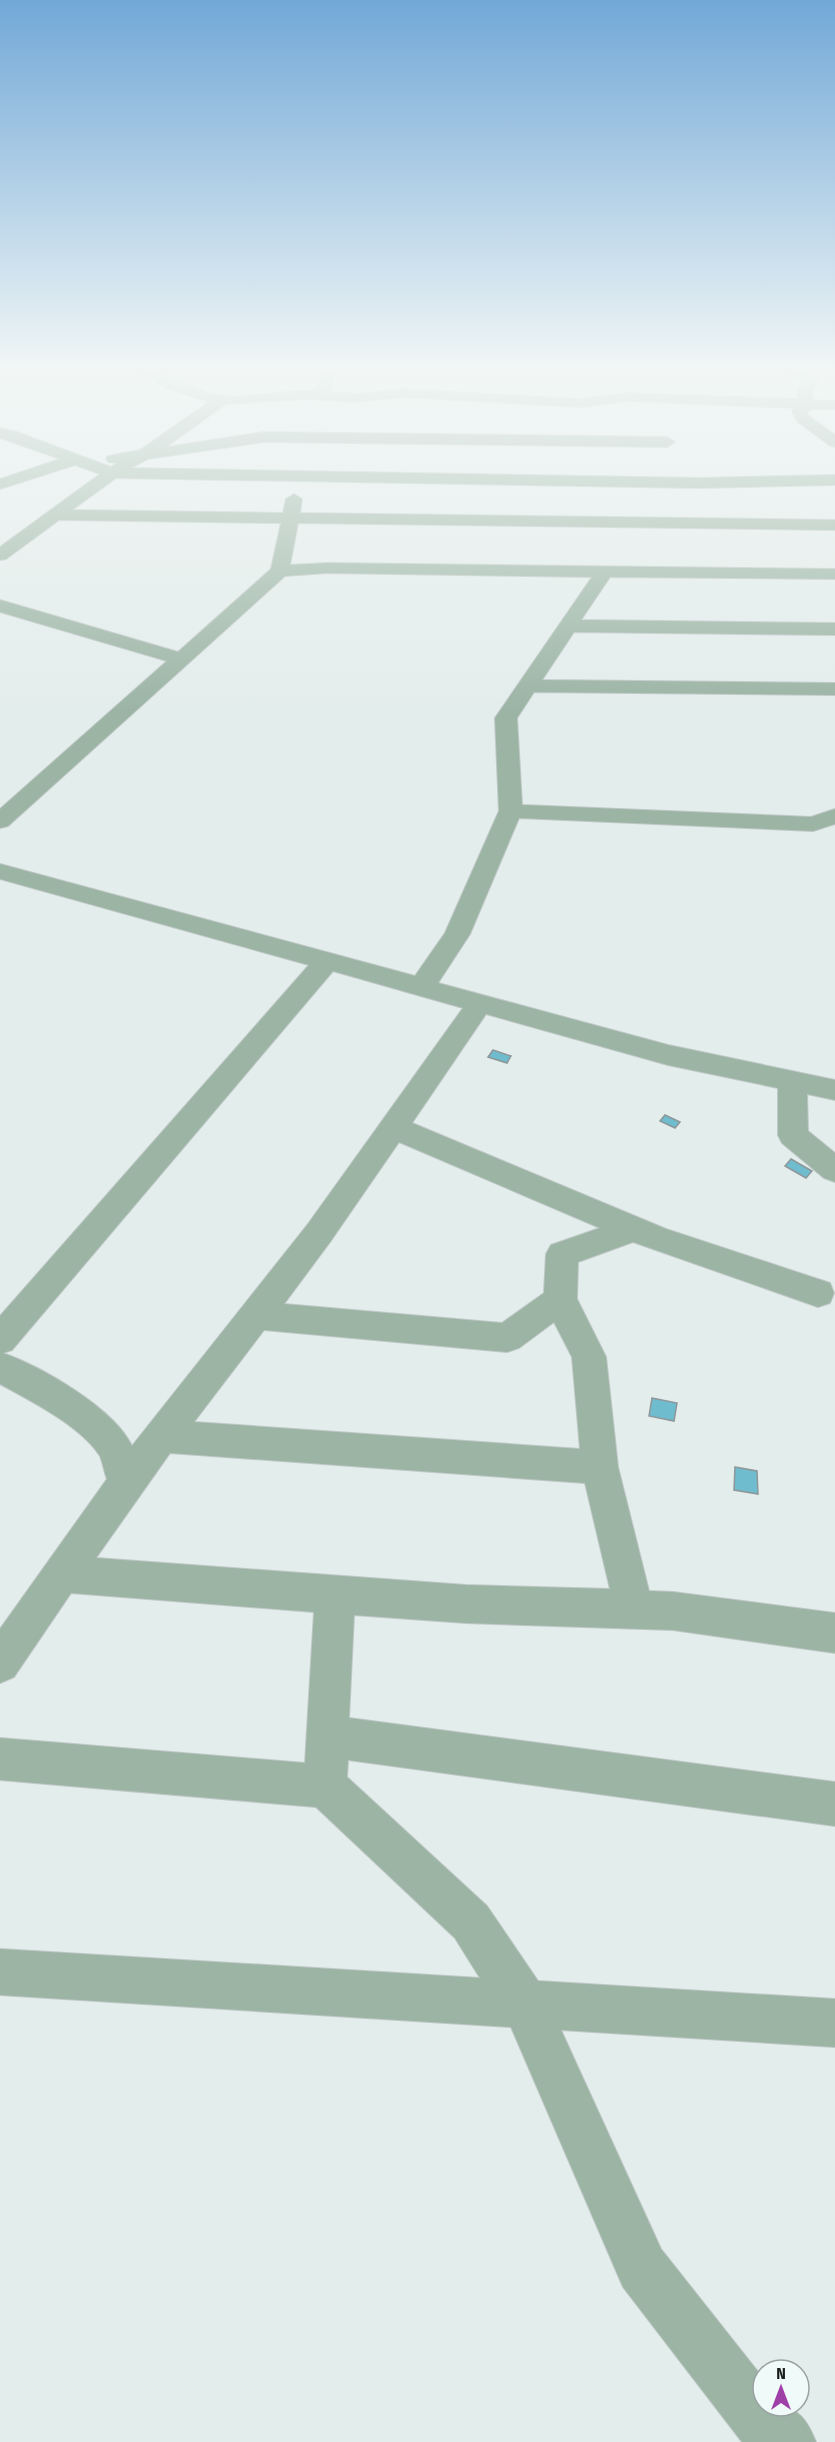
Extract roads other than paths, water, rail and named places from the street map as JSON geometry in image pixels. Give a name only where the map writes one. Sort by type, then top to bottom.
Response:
[{"type":"street","points":[[0,555],[99,483]]},
{"type":"street","points":[[0,821],[280,571],[297,483]]},
{"type":"street","points":[[631,509],[642,483]]},
{"type":"street","points":[[829,483],[831,500]]},
{"type":"street","points":[[58,515],[290,518],[631,509],[835,525]]},
{"type":"street","points":[[280,571],[327,568],[835,574]]},
{"type":"street","points":[[422,987],[457,934],[511,811],[506,718],[605,572]]},
{"type":"street","points":[[0,606],[181,659]]},
{"type":"street","points":[[568,626],[835,628]]},
{"type":"street","points":[[528,686],[835,689]]},
{"type":"street","points":[[511,811],[813,824],[835,816]]},
{"type":"street","points":[[0,871],[668,1055],[835,1090]]},
{"type":"street","points":[[0,1340],[327,961]]},
{"type":"street","points":[[0,1663],[126,1482],[319,1233],[480,1003]]},
{"type":"street","points":[[792,1081],[793,1135],[835,1170]]},
{"type":"street","points":[[393,1127],[634,1229],[818,1293]]},
{"type":"street","points":[[634,1229],[562,1254],[560,1299],[589,1357],[600,1467],[634,1609]]},
{"type":"street","points":[[256,1315],[507,1338],[560,1299]]},
{"type":"street","points":[[0,1367],[32,1383],[93,1426],[114,1447],[126,1482]]},
{"type":"street","points":[[162,1436],[600,1467]]},
{"type":"street","points":[[62,1574],[466,1604],[673,1611],[835,1633]]},
{"type":"street","points":[[325,1786],[336,1594]]},
{"type":"street","points":[[328,1736],[835,1804]]},
{"type":"street","points":[[0,1759],[325,1786],[471,1922],[525,2004],[642,2268],[762,2422],[788,2442]]},
{"type":"street","points":[[0,1972],[835,2023]]}]
